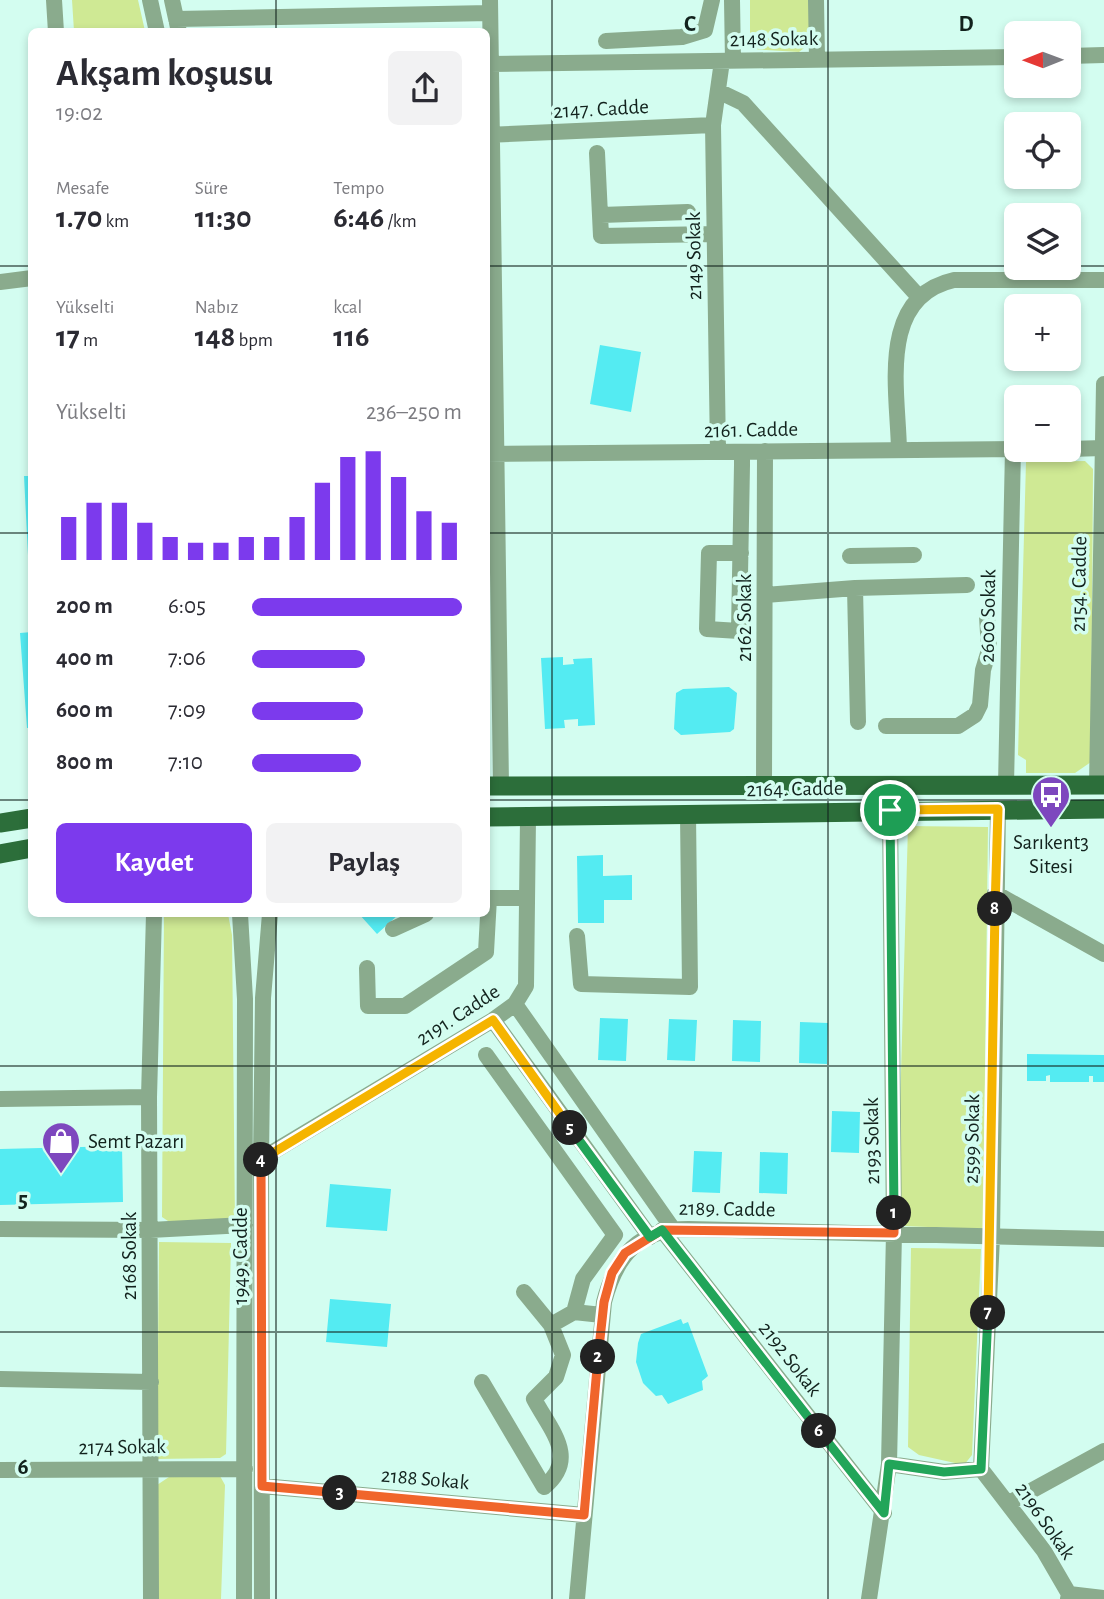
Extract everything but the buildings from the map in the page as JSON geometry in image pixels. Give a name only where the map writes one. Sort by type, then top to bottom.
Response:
[{"type":"main road","name":"2164. Cadde","points":[[494,786],[1101,785]]},
{"type":"main road","name":"2164. Cadde","points":[[490,817],[1104,809]]},
{"type":"main road","points":[[0,823],[28,819]]},
{"type":"main road","points":[[0,854],[28,849]]},
{"type":"street","points":[[54,0],[56,28]]},
{"type":"street","points":[[150,0],[156,28]]},
{"type":"street","points":[[172,0],[177,25],[490,6],[490,100]]},
{"type":"street","points":[[606,41],[682,37],[705,30],[712,0]]},
{"type":"street","name":"2149 Sokak","points":[[718,452],[713,125],[718,91],[728,61],[732,0]]},
{"type":"street","points":[[816,0],[817,60]]},
{"type":"street","points":[[1082,56],[1104,55]]},
{"type":"street","name":"2148 Sokak","points":[[491,64],[1004,57]]},
{"type":"street","points":[[718,91],[743,103],[919,297]]},
{"type":"street","name":"2147. Cadde","points":[[490,135],[713,125]]},
{"type":"street","points":[[597,153],[601,236],[714,234]]},
{"type":"street","points":[[601,215],[688,212]]},
{"type":"street","points":[[0,282],[28,278]]},
{"type":"street","points":[[899,450],[898,339],[906,312],[919,297],[935,286],[954,280],[1104,280]]},
{"type":"street","points":[[490,294],[494,786]]},
{"type":"street","name":"2154. Cadde","points":[[1101,785],[1104,384]]},
{"type":"street","points":[[1081,449],[1103,448]]},
{"type":"street","name":"2161. Cadde","points":[[491,454],[1004,449]]},
{"type":"street","name":"2162 Sokak","points":[[764,784],[765,451]]},
{"type":"street","points":[[741,553],[709,553],[707,629],[739,631],[741,553],[742,452]]},
{"type":"street","name":"2600 Sokak","points":[[1006,785],[1015,462]]},
{"type":"street","points":[[850,556],[914,555]]},
{"type":"street","points":[[882,556],[882,587]]},
{"type":"street","points":[[765,595],[855,588],[967,585]]},
{"type":"street","points":[[855,588],[858,722]]},
{"type":"street","points":[[886,726],[958,726],[970,720],[980,705],[989,650],[987,616]]},
{"type":"street","points":[[989,650],[1009,650]]},
{"type":"street","name":"2599 Sokak","points":[[981,1469],[992,1237],[998,809]]},
{"type":"street","name":"2193 Sokak","points":[[869,1599],[884,1513],[889,1464],[894,1233],[890,810]]},
{"type":"street","points":[[577,936],[581,984],[690,987],[688,814]]},
{"type":"street","name":"2191. Cadde","points":[[261,1159],[493,1020],[515,1004],[526,986],[528,818]]},
{"type":"street","points":[[995,893],[1104,954]]},
{"type":"street","points":[[490,898],[527,898]]},
{"type":"street","name":"2168 Sokak","points":[[151,1599],[148,1468],[151,1382],[149,1097],[154,917]]},
{"type":"street","name":"1949. Cadde","points":[[240,917],[245,999],[244,1599]]},
{"type":"street","points":[[393,929],[419,917]]},
{"type":"street","points":[[367,968],[368,1006],[405,1006],[486,953],[487,917]]},
{"type":"street","name":"1949. Cadde","points":[[262,1599],[263,999],[271,918]]},
{"type":"street","name":"2192 Sokak","points":[[515,1004],[662,1232]]},
{"type":"street","name":"2192 Sokak","points":[[493,1020],[884,1513]]},
{"type":"street","points":[[486,1055],[615,1236],[587,1272],[574,1312]]},
{"type":"street","points":[[0,1099],[149,1097]]},
{"type":"street","points":[[0,1229],[150,1230],[245,1225]]},
{"type":"street","points":[[577,1599],[602,1315],[612,1273],[625,1253],[662,1232]]},
{"type":"street","name":"2189. Cadde","points":[[662,1232],[894,1233],[1104,1239]]},
{"type":"street","points":[[482,1382],[544,1487],[556,1476],[562,1457],[559,1445],[534,1399],[556,1377],[562,1363],[562,1347],[551,1325],[524,1292]]},
{"type":"street","points":[[551,1325],[574,1312],[602,1315]]},
{"type":"street","points":[[0,1379],[151,1382]]},
{"type":"street","points":[[1009,1503],[1104,1451]]},
{"type":"street","points":[[889,1464],[944,1472],[981,1469]]},
{"type":"street","name":"2174 Sokak","points":[[0,1470],[245,1469]]},
{"type":"street","name":"2196 Sokak","points":[[981,1469],[1044,1551],[1069,1597]]},
{"type":"street","name":"2188 Sokak","points":[[262,1486],[584,1515]]},
{"type":"street","points":[[1069,1597],[1104,1598]]},
{"type":"green space","points":[[72,0],[138,0],[144,28],[74,28]]},
{"type":"green space","points":[[750,0],[812,0],[813,41],[799,52],[750,49]]},
{"type":"green space","points":[[1085,461],[1093,469],[1091,762],[1075,773],[1026,773],[1026,760],[1018,755],[1026,462]]},
{"type":"green space","points":[[908,826],[988,827],[983,1229],[901,1226],[897,1215]]},
{"type":"green space","points":[[164,917],[229,917],[232,935],[235,1224],[174,1225],[162,1217]]},
{"type":"green space","points":[[159,1242],[231,1243],[226,1454],[220,1458],[157,1459]]},
{"type":"green space","points":[[911,1248],[981,1249],[972,1455],[964,1465],[919,1455],[908,1447]]},
{"type":"green space","points":[[172,1475],[220,1476],[225,1485],[221,1599],[158,1599],[157,1485]]},
{"type":"place","name":"Sarıkent3 Sitesi","points":[[1051,829]]},
{"type":"place","name":"Semt Pazarı","points":[[61,1175]]},
{"type":"route","points":[[890,810],[894,1233],[673,1229],[662,1230],[625,1253],[612,1273],[604,1302],[584,1515],[262,1486],[261,1159],[493,1020],[650,1237],[662,1230],[884,1513],[889,1464],[944,1472],[981,1469],[992,1237],[998,809],[890,810]]}]
